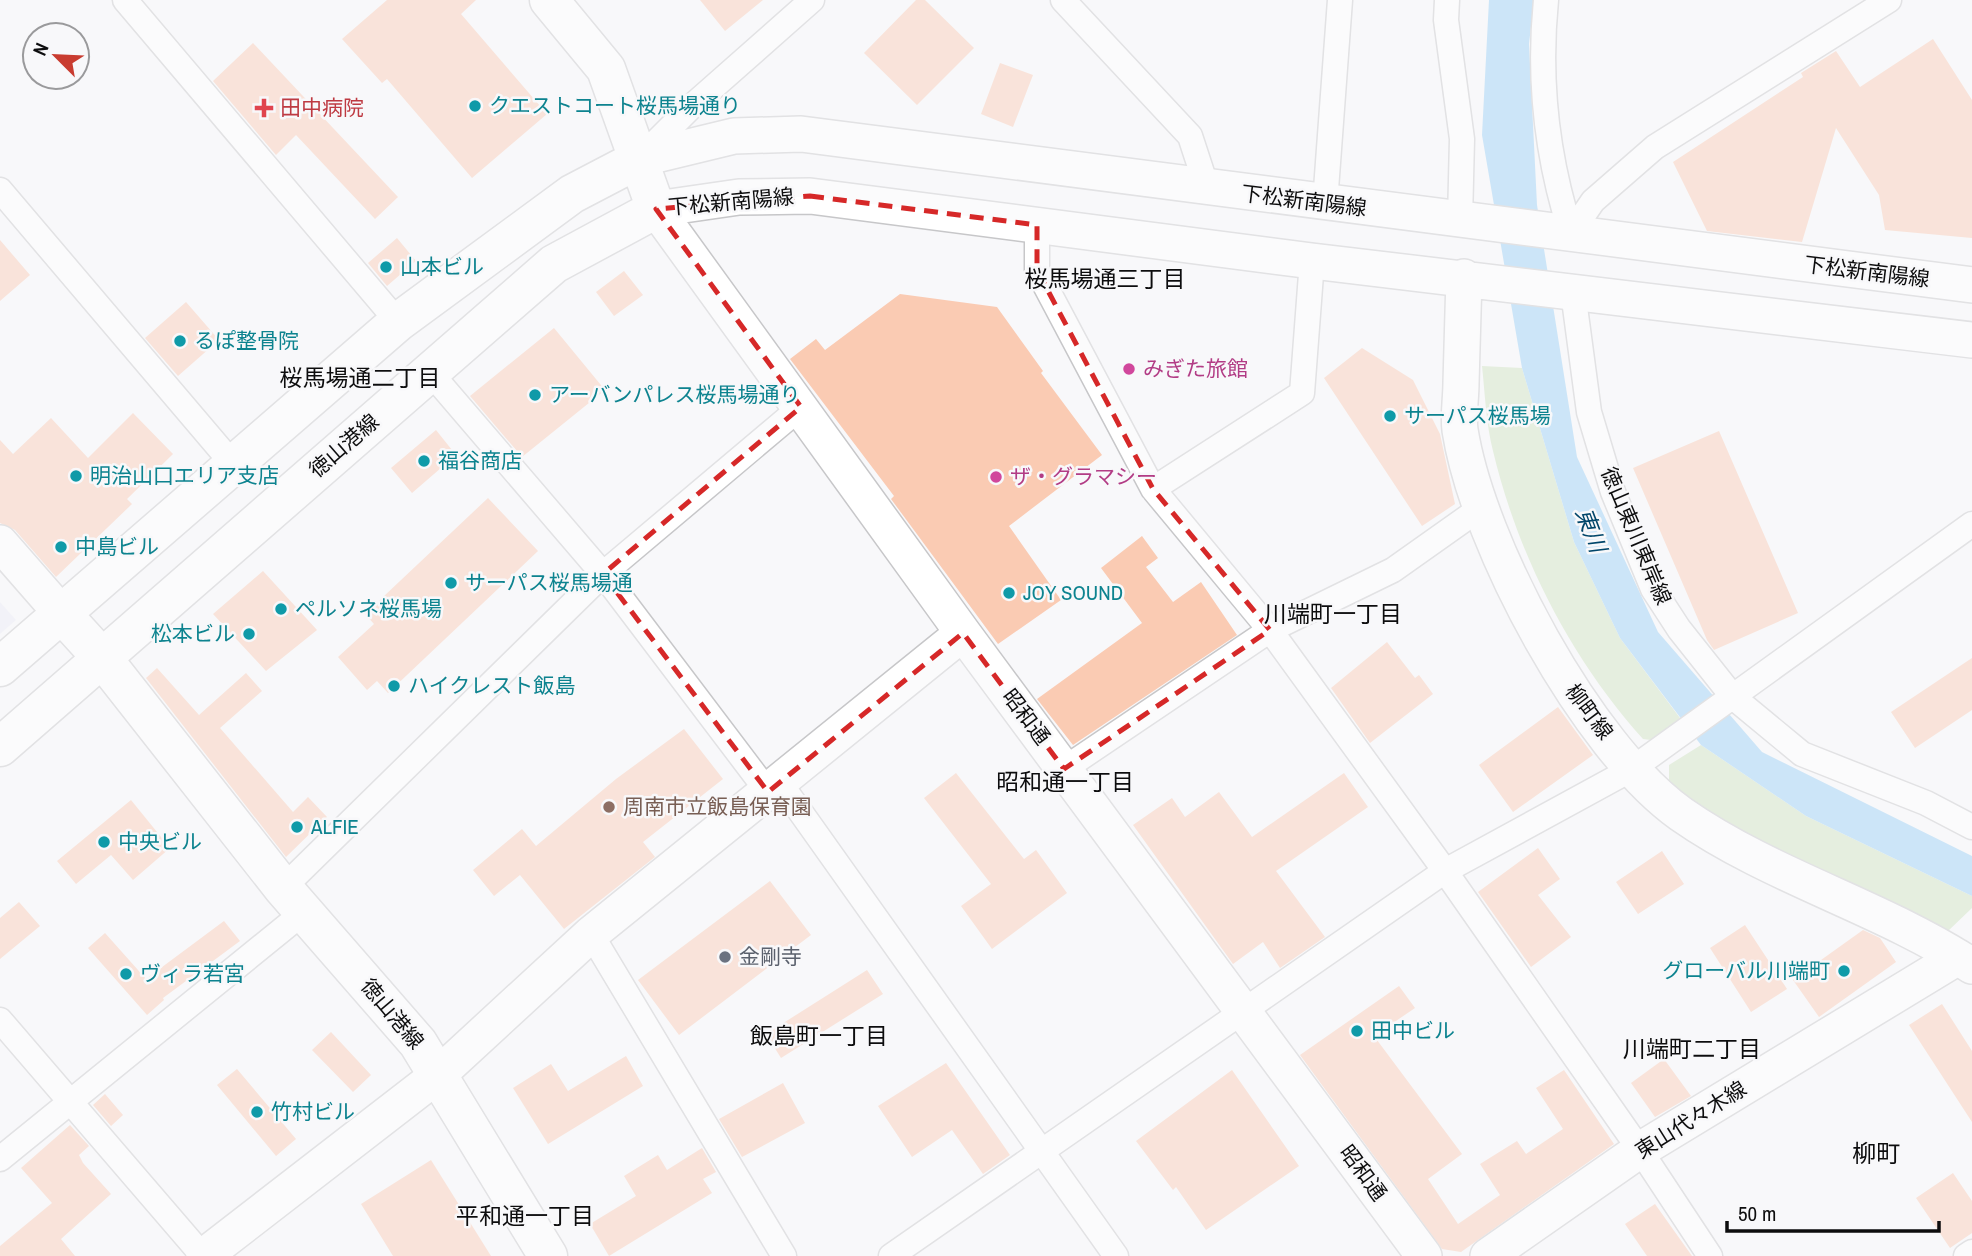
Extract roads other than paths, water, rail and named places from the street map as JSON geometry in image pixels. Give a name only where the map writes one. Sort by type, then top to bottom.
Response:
[{"type":"main road","points":[[549,0],[606,69],[656,209]]},
{"type":"main road","points":[[0,667],[232,463],[398,322],[572,194],[639,159]]},
{"type":"main road","name":"徳山港線","points":[[103,659],[554,264],[656,209]]},
{"type":"main road","name":"徳山港線","points":[[62,614],[103,659],[294,900],[418,1042],[548,1256]]},
{"type":"main road","points":[[0,747],[103,659]]},
{"type":"street","points":[[125,0],[398,322]]},
{"type":"street","points":[[639,159],[692,106],[812,0]]},
{"type":"street","points":[[1063,0],[1190,136],[1207,188]]},
{"type":"street","points":[[1325,203],[1340,0]]},
{"type":"street","points":[[1447,0],[1446,19],[1462,139],[1460,220]]},
{"type":"street","points":[[1546,0],[1544,103],[1556,187],[1571,233]]},
{"type":"street","points":[[1571,233],[1593,201],[1655,147],[1889,0]]},
{"type":"street","name":"下松新南陽線","points":[[639,159],[734,136],[802,134],[1972,285]]},
{"type":"street","points":[[0,190],[232,463]]},
{"type":"street","name":"下松新南陽線","points":[[656,209],[739,197],[810,195],[1312,261],[1464,277],[1972,340]]},
{"type":"street","name":"昭和通","points":[[656,209],[963,633],[1424,1256]]},
{"type":"street","points":[[1037,225],[1037,270],[1153,489],[1270,630],[1445,871],[1640,1150],[1710,1256]]},
{"type":"street","points":[[1153,489],[1302,393],[1312,261]]},
{"type":"street","name":"柳町線","points":[[1464,277],[1460,429],[1482,507],[1519,597],[1568,685],[1632,769],[1681,813],[1768,864],[1968,957]]},
{"type":"street","name":"徳山東川東岸線","points":[[1573,292],[1589,412],[1613,492],[1653,589],[1679,629],[1733,696],[1802,754],[1926,803],[1972,827]]},
{"type":"street","points":[[429,371],[603,574],[774,788],[1116,1256]]},
{"type":"street","points":[[0,1159],[294,900],[603,574],[801,407]]},
{"type":"street","points":[[1064,769],[1270,630],[1393,570],[1482,507]]},
{"type":"street","points":[[891,1256],[1038,1151],[1445,871],[1632,769],[1972,524]]},
{"type":"street","name":"徳山港線","points":[[0,543],[62,614]]},
{"type":"street","points":[[0,1020],[203,1256],[438,1075],[591,934],[963,633]]},
{"type":"street","points":[[591,934],[784,1256]]},
{"type":"street","name":"東山代々木線","points":[[1488,1256],[1640,1150],[1968,957]]},
{"type":"street","points":[[1966,1256],[1972,1252]]},
{"type":"water","name":"東川","points":[[1489,0],[1534,0],[1529,44],[1537,205],[1577,457],[1658,632],[1762,752],[1972,856],[1972,896],[1806,816],[1701,745],[1620,638],[1574,542],[1522,368],[1482,135]]},
{"type":"place","name":"クエストコート桜馬場通り","points":[[475,106]]},
{"type":"place","name":"田中病院","points":[[264,108]]},
{"type":"place","name":"山本ビル","points":[[386,267]]},
{"type":"place","name":"るぽ整骨院","points":[[180,341]]},
{"type":"place","name":"みぎた旅館","points":[[1129,369]]},
{"type":"place","name":"アーバンパレス桜馬場通り","points":[[535,395]]},
{"type":"place","name":"サーパス桜馬場","points":[[1390,416]]},
{"type":"place","name":"福谷商店","points":[[424,461]]},
{"type":"place","name":"明治山口エリア支店","points":[[76,476]]},
{"type":"place","name":"ザ・グラマシー","points":[[996,477]]},
{"type":"place","name":"中島ビル","points":[[61,547]]},
{"type":"place","name":"サーパス桜馬場通","points":[[451,583]]},
{"type":"place","name":"JOY SOUND","points":[[1009,593]]},
{"type":"place","name":"ペルソネ桜馬場","points":[[281,609]]},
{"type":"place","name":"松本ビル","points":[[249,634]]},
{"type":"place","name":"ハイクレスト飯島","points":[[394,686]]},
{"type":"place","name":"周南市立飯島保育園","points":[[609,807]]},
{"type":"place","name":"ALFIE","points":[[297,827]]},
{"type":"place","name":"中央ビル","points":[[104,842]]},
{"type":"place","name":"金剛寺","points":[[725,957]]},
{"type":"place","name":"グローバル川端町","points":[[1844,971]]},
{"type":"place","name":"ヴィラ若宮","points":[[126,974]]},
{"type":"place","name":"田中ビル","points":[[1357,1031]]},
{"type":"place","name":"竹村ビル","points":[[257,1112]]},
{"type":"district","name":"桜馬場通三丁目","points":[[1105,279]]},
{"type":"district","name":"桜馬場通二丁目","points":[[360,378]]},
{"type":"district","name":"川端町一丁目","points":[[1333,614]]},
{"type":"district","name":"昭和通一丁目","points":[[1065,782]]},
{"type":"district","name":"飯島町一丁目","points":[[819,1036]]},
{"type":"district","name":"川端町二丁目","points":[[1692,1049]]},
{"type":"district","name":"柳町","points":[[1876,1154]]},
{"type":"district","name":"平和通一丁目","points":[[525,1216]]}]
